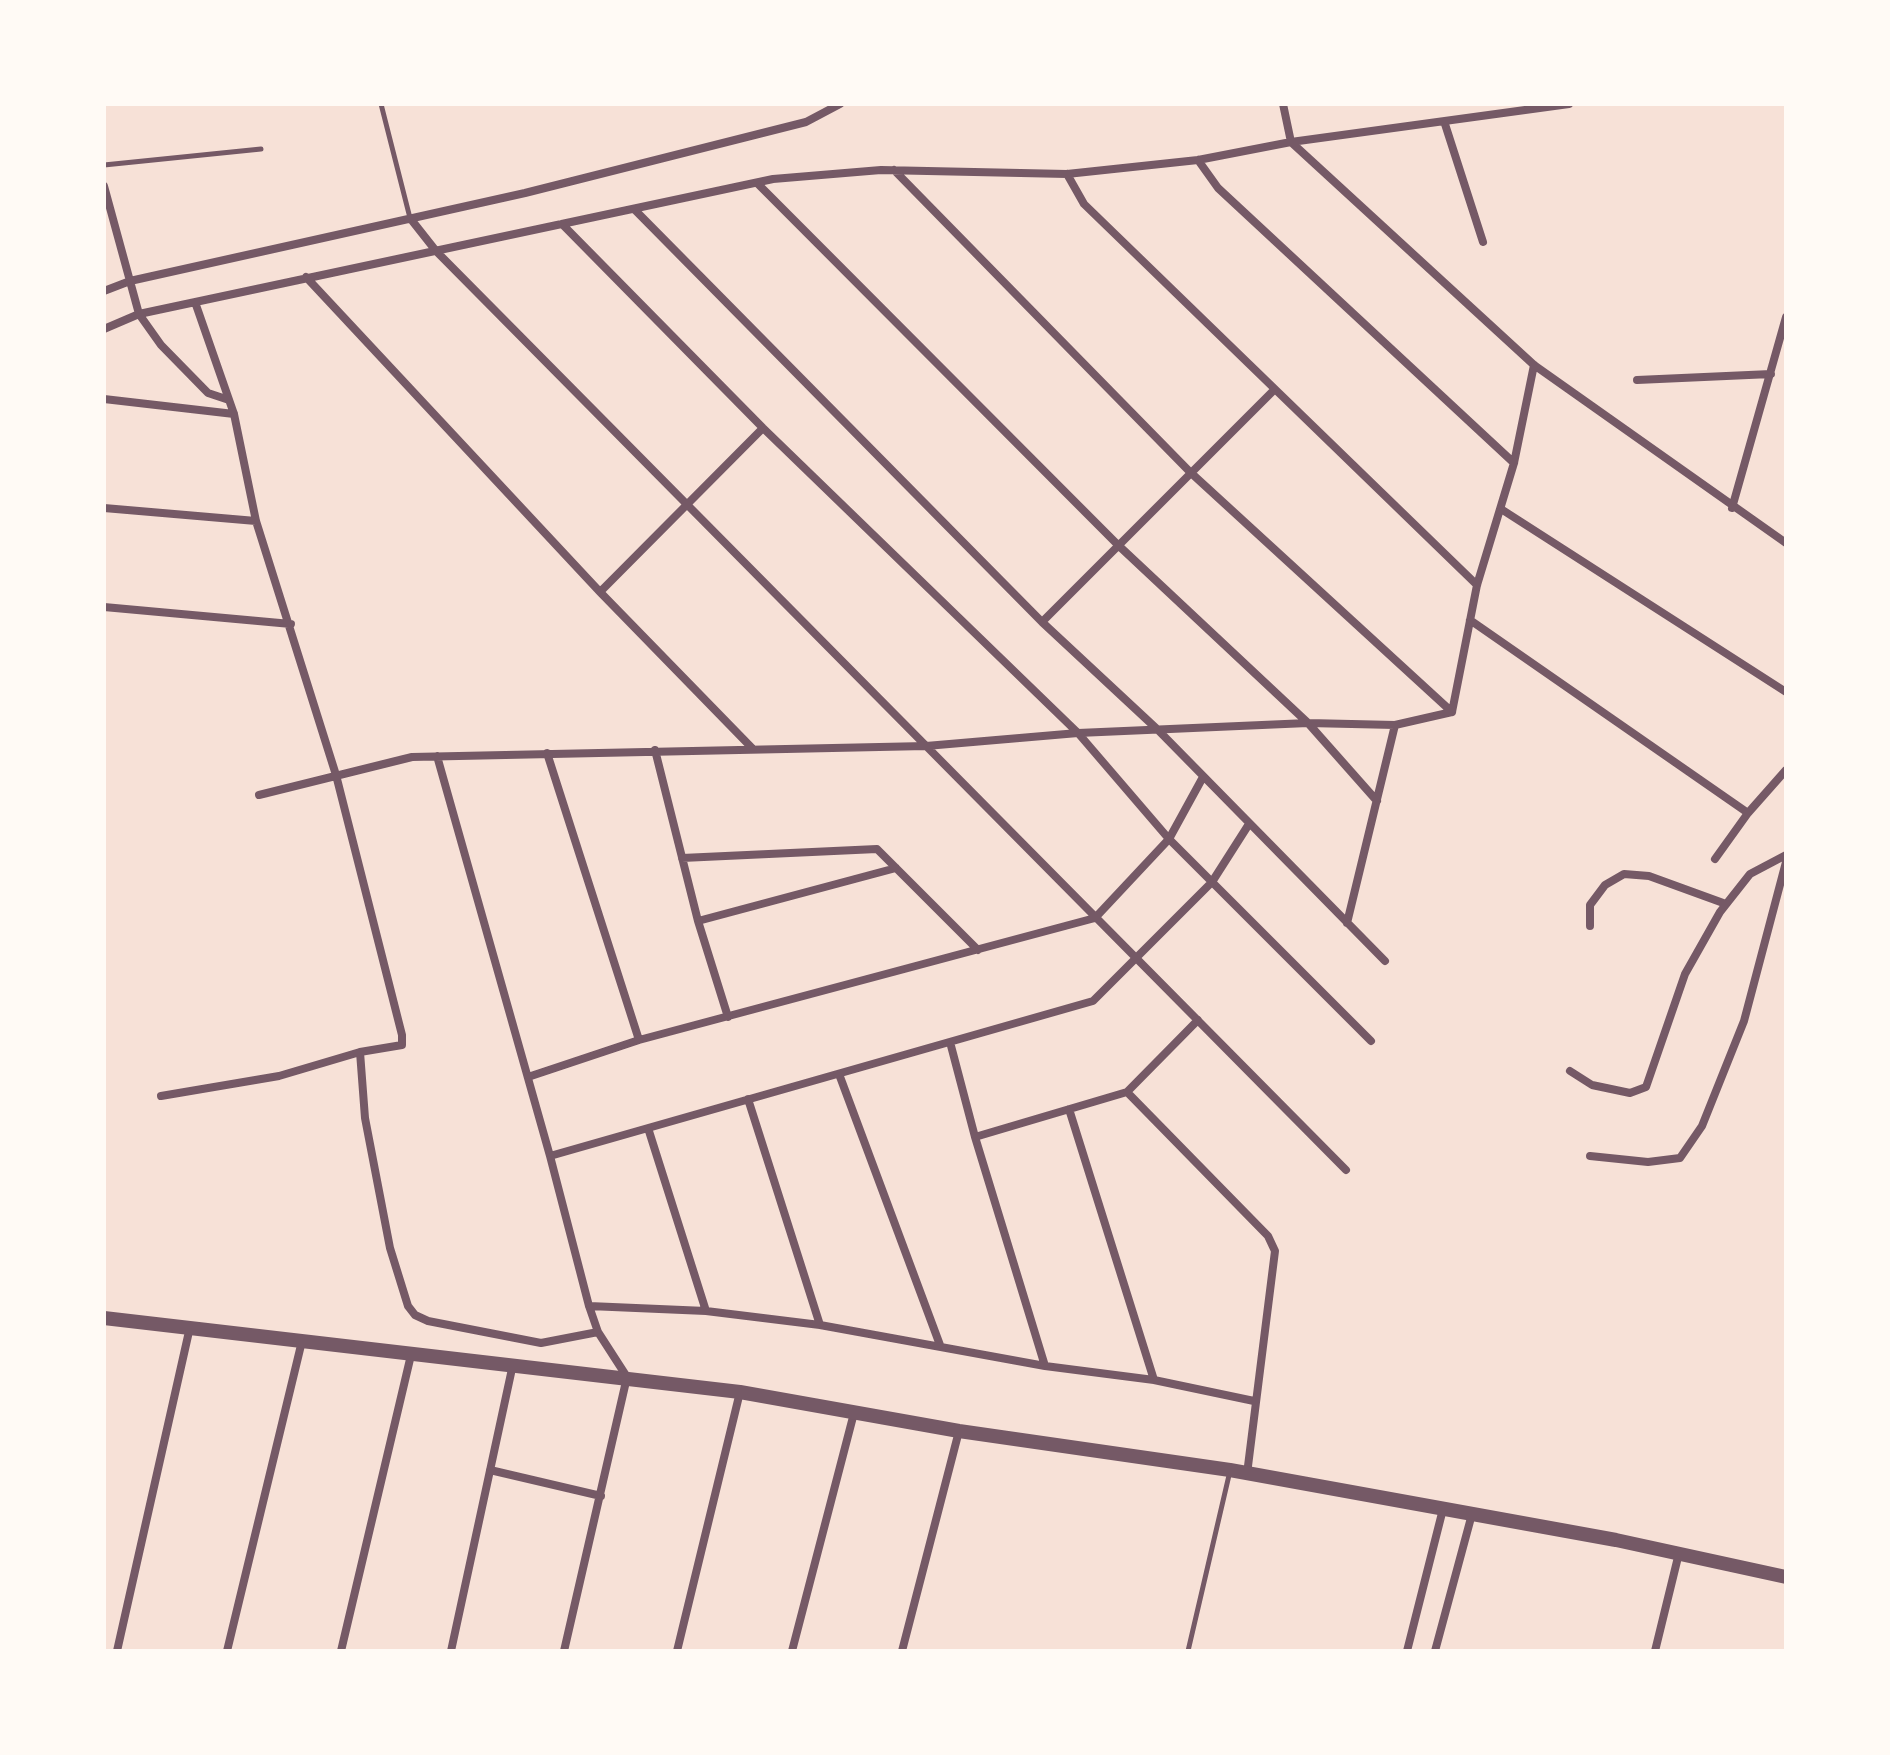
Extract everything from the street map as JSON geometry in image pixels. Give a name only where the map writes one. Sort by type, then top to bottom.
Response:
[{"type":"street","points":[[104,291],[130,281],[525,193],[806,122],[840,104]]},
{"type":"street","points":[[1283,104],[1291,142],[1534,365],[1732,508],[1786,543]]},
{"type":"street","points":[[104,329],[139,314],[773,179],[894,170],[1067,174],[1198,160],[1513,107],[1569,104]]},
{"type":"street","points":[[1444,121],[1483,242]]},
{"type":"street","points":[[1198,160],[1218,188],[1514,463]]},
{"type":"street","points":[[894,170],[1190,472],[1452,712]]},
{"type":"street","points":[[1067,174],[1084,204],[1477,585]]},
{"type":"street","points":[[757,183],[1118,545],[1308,723],[1377,801]]},
{"type":"street","points":[[104,186],[139,314],[161,345],[208,393],[229,400]]},
{"type":"street","points":[[634,209],[1042,622],[1158,730],[1385,961]]},
{"type":"street","points":[[410,218],[436,251],[1346,1170]]},
{"type":"street","points":[[562,224],[763,428],[1078,733],[1169,839],[1371,1041]]},
{"type":"street","points":[[306,277],[600,592],[752,748]]},
{"type":"street","points":[[161,1096],[279,1076],[360,1052],[402,1045],[336,775],[291,624],[256,521],[234,414],[195,302]]},
{"type":"street","points":[[1732,508],[1786,317]]},
{"type":"street","points":[[1452,712],[1477,585],[1514,463],[1534,365]]},
{"type":"street","points":[[1637,380],[1771,374]]},
{"type":"street","points":[[1042,622],[1274,390]]},
{"type":"street","points":[[104,399],[234,414]]},
{"type":"street","points":[[600,592],[763,428]]},
{"type":"street","points":[[104,508],[256,521]]},
{"type":"street","points":[[1501,509],[1786,692]]},
{"type":"street","points":[[104,607],[291,624]]},
{"type":"street","points":[[1470,620],[1748,813]]},
{"type":"street","points":[[259,795],[412,757],[926,746],[1078,733],[1308,723],[1395,725],[1452,712]]},
{"type":"street","points":[[1347,923],[1395,725]]},
{"type":"street","points":[[655,750],[698,921],[728,1017]]},
{"type":"street","points":[[547,753],[639,1040]]},
{"type":"street","points":[[437,756],[589,1306],[598,1332],[627,1377],[564,1651]]},
{"type":"street","points":[[1715,859],[1748,813],[1786,770]]},
{"type":"street","points":[[528,1077],[639,1040],[1095,918],[1169,839],[1203,777]]},
{"type":"street","points":[[550,1156],[1093,1001],[1212,882],[1249,824]]},
{"type":"street","points":[[682,858],[877,849],[978,950]]},
{"type":"street","points":[[1570,1071],[1592,1085],[1630,1093],[1646,1087],[1685,974],[1726,904],[1750,874],[1786,855]]},
{"type":"street","points":[[1590,1156],[1648,1162],[1680,1158],[1702,1126],[1744,1021],[1786,862]]},
{"type":"street","points":[[698,921],[896,868]]},
{"type":"street","points":[[1590,926],[1590,905],[1605,885],[1624,874],[1649,876],[1726,904]]},
{"type":"street","points":[[975,1137],[1127,1092],[1198,1020]]},
{"type":"street","points":[[950,1042],[975,1137],[1045,1366]]},
{"type":"street","points":[[360,1052],[365,1118],[390,1248],[408,1306],[415,1315],[428,1321],[541,1343],[598,1332]]},
{"type":"street","points":[[839,1074],[940,1345]]},
{"type":"street","points":[[1127,1092],[1268,1236],[1275,1251],[1275,1273],[1254,1401],[1247,1474]]},
{"type":"street","points":[[748,1099],[820,1325]]},
{"type":"street","points":[[1069,1109],[1154,1380]]},
{"type":"street","points":[[648,1128],[706,1311]]},
{"type":"street","points":[[589,1306],[706,1311],[820,1325],[1045,1366],[1154,1380],[1254,1401]]},
{"type":"street","points":[[104,1318],[740,1392],[959,1431],[1230,1470],[1679,1553],[1786,1577]]},
{"type":"street","points":[[117,1651],[190,1327]]},
{"type":"street","points":[[227,1651],[302,1341]]},
{"type":"street","points":[[341,1651],[411,1355]]},
{"type":"street","points":[[451,1651],[513,1364]]},
{"type":"street","points":[[677,1651],[740,1392]]},
{"type":"street","points":[[792,1651],[854,1413]]},
{"type":"street","points":[[902,1651],[959,1431]]},
{"type":"street","points":[[490,1470],[601,1496]]},
{"type":"street","points":[[1407,1651],[1443,1509]]},
{"type":"street","points":[[1435,1651],[1472,1514]]},
{"type":"street","points":[[1655,1651],[1679,1553]]},
{"type":"lane","points":[[381,104],[410,218]]},
{"type":"lane","points":[[104,165],[261,149]]},
{"type":"lane","points":[[1188,1651],[1230,1470]]}]
